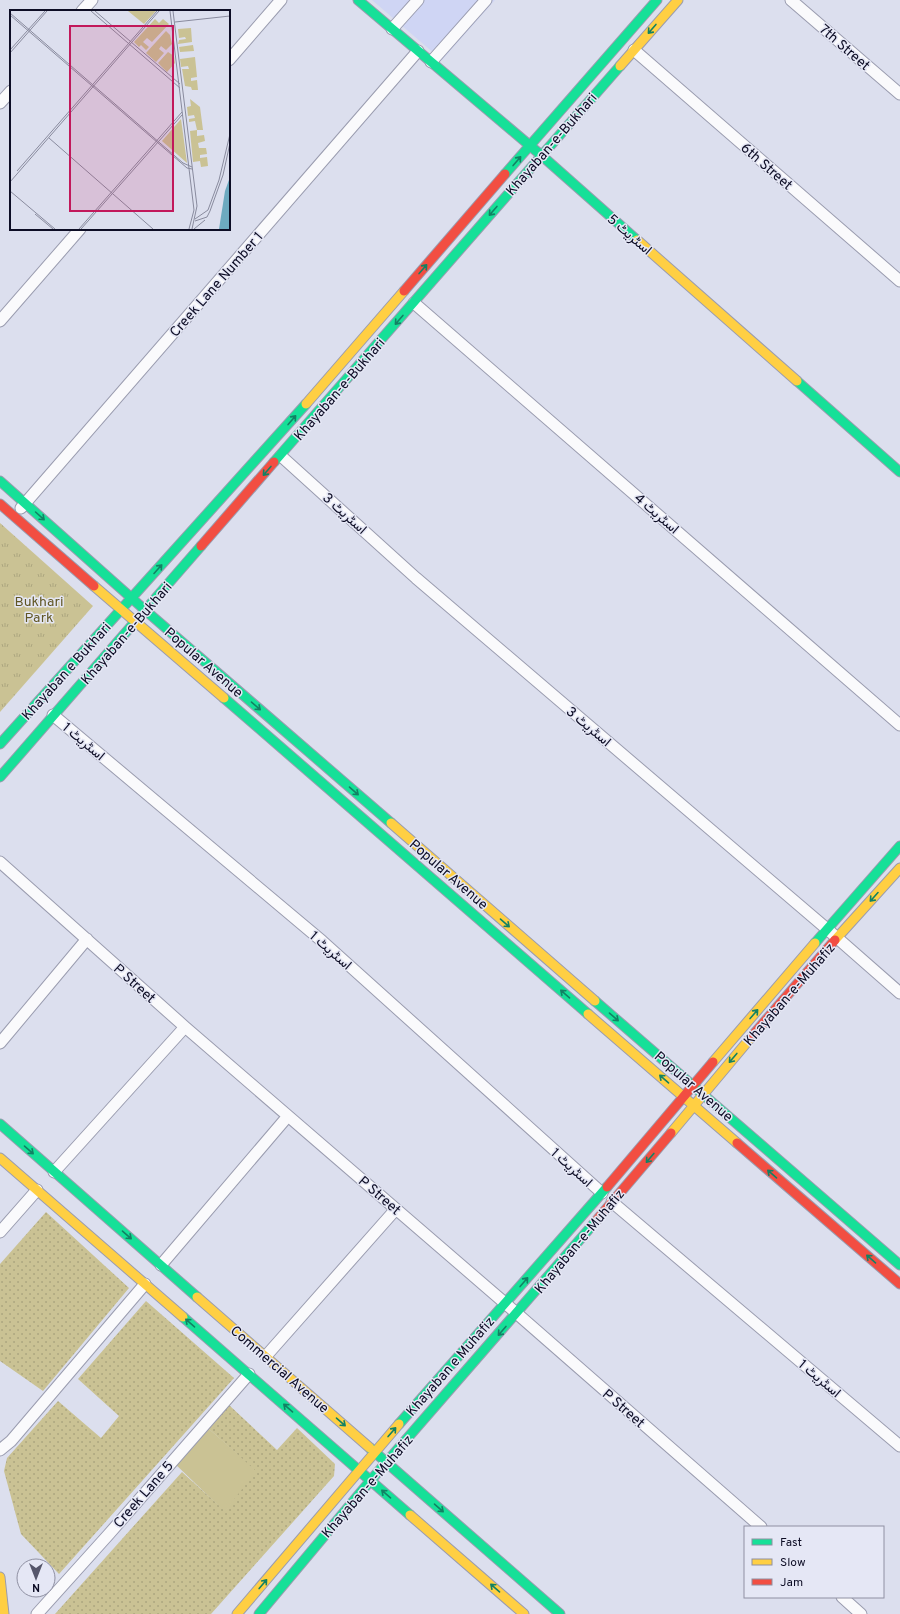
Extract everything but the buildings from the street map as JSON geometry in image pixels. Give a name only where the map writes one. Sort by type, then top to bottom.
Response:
[{"type":"street","points":[[83,10],[92,0]]},
{"type":"street","points":[[230,59],[281,0]]},
{"type":"street","name":"اسٹریٹ 5","points":[[358,0],[541,155],[900,472]]},
{"type":"street","points":[[392,29],[418,0]]},
{"type":"street","points":[[431,62],[486,0]]},
{"type":"street","name":"Khayaban-e-Bukhari","points":[[132,598],[275,439],[657,0]]},
{"type":"street","name":"7th Street","points":[[791,0],[900,94]]},
{"type":"street","name":"Khayaban-e-Bukhari","points":[[0,777],[634,50],[674,1]]},
{"type":"street","name":"6th Street","points":[[634,50],[900,281]]},
{"type":"street","name":"Creek Lane Number 1","points":[[13,516],[418,52]]},
{"type":"street","points":[[0,103],[10,92]]},
{"type":"street","points":[[0,321],[79,230]]},
{"type":"street","points":[[437,254],[447,264]]},
{"type":"street","name":"اسٹریٹ 4","points":[[414,303],[900,725]]},
{"type":"street","name":"اسٹریٹ 3","points":[[281,456],[416,578],[900,993]]},
{"type":"street","name":"Popular Avenue","points":[[0,481],[145,610],[900,1265]]},
{"type":"street","name":"Popular Avenue","points":[[0,504],[900,1284]]},
{"type":"street","name":"Khayaban e Bukhari","points":[[0,744],[132,598]]},
{"type":"street","name":"اسٹریٹ 1","points":[[53,715],[322,941],[602,1193]]},
{"type":"street","name":"Khayaban-e-Muhafiz","points":[[602,1193],[827,929],[900,846]]},
{"type":"street","name":"P Street","points":[[0,862],[185,1027],[506,1304],[760,1526]]},
{"type":"street","name":"Khayaban-e-Muhafiz","points":[[259,1614],[371,1480],[554,1271],[837,938],[900,868]]},
{"type":"street","points":[[0,1043],[87,939]]},
{"type":"street","points":[[54,1172],[185,1027]]},
{"type":"street","points":[[161,1265],[288,1116]]},
{"type":"street","name":"Commercial Avenue","points":[[0,1124],[560,1614]]},
{"type":"street","name":"Commercial Avenue","points":[[0,1158],[524,1614]]},
{"type":"street","points":[[0,1232],[38,1190]]},
{"type":"street","name":"Khayaban e Muhafiz","points":[[239,1614],[359,1470],[602,1193]]},
{"type":"street","name":"اسٹریٹ 1","points":[[612,1202],[900,1446]]},
{"type":"street","points":[[266,1356],[396,1209]]},
{"type":"street","points":[[0,1450],[16,1435],[145,1284]]},
{"type":"street","name":"Creek Lane 5","points":[[37,1614],[249,1374]]},
{"type":"street","points":[[0,1577],[4,1614]]},
{"type":"street","points":[[843,1598],[861,1614]]},
{"type":"shaded area","points":[[372,0],[495,0],[442,60]]},
{"type":"green space","name":"Bukhari Park","points":[[0,523],[93,606],[0,712]]},
{"type":"green space","points":[[46,1212],[129,1288],[43,1391],[0,1361],[0,1264]]},
{"type":"green space","points":[[146,1301],[234,1378],[59,1574],[56,1571],[56,1558],[44,1558],[21,1534],[4,1471],[7,1458],[58,1401],[101,1438],[119,1416],[78,1379]]},
{"type":"green space","points":[[229,1405],[277,1450],[297,1428],[335,1464],[334,1476],[211,1614],[55,1614],[182,1472],[225,1511],[256,1471],[208,1428]]},
{"type":"green space","points":[[208,1428],[257,1471],[225,1512],[172,1461]]},
{"type":"traffic: fast","points":[[358,0],[541,155],[637,240]]},
{"type":"traffic: fast","points":[[505,174],[657,0]]},
{"type":"traffic: fast","points":[[274,462],[620,66]]},
{"type":"traffic: fast","points":[[797,381],[900,472]]},
{"type":"traffic: fast","points":[[0,744],[306,404]]},
{"type":"traffic: fast","points":[[0,481],[145,610],[391,823]]},
{"type":"traffic: fast","points":[[0,777],[201,546]]},
{"type":"traffic: fast","points":[[224,698],[588,1014]]},
{"type":"traffic: fast","points":[[815,943],[900,846]]},
{"type":"traffic: fast","points":[[595,1001],[900,1265]]},
{"type":"traffic: fast","points":[[0,1124],[197,1297]]},
{"type":"traffic: fast","points":[[399,1424],[607,1187]]},
{"type":"traffic: fast","points":[[259,1614],[371,1480],[596,1221]]},
{"type":"traffic: fast","points":[[183,1317],[410,1515]]},
{"type":"traffic: fast","points":[[370,1448],[560,1614]]},
{"type":"traffic: slow","points":[[620,66],[678,0]]},
{"type":"traffic: slow","points":[[637,240],[797,381]]},
{"type":"traffic: slow","points":[[306,404],[404,291]]},
{"type":"traffic: slow","points":[[94,586],[224,698]]},
{"type":"traffic: slow","points":[[391,823],[595,1001]]},
{"type":"traffic: slow","points":[[835,940],[900,868]]},
{"type":"traffic: slow","points":[[713,1062],[815,943]]},
{"type":"traffic: slow","points":[[588,1014],[737,1143]]},
{"type":"traffic: slow","points":[[671,1133],[753,1035]]},
{"type":"traffic: slow","points":[[0,1158],[183,1317]]},
{"type":"traffic: slow","points":[[197,1297],[370,1448]]},
{"type":"traffic: slow","points":[[237,1614],[399,1424]]},
{"type":"traffic: slow","points":[[410,1515],[524,1614]]},
{"type":"traffic: slow","points":[[0,1577],[4,1614]]},
{"type":"traffic: jam","points":[[404,291],[505,174]]},
{"type":"traffic: jam","points":[[201,546],[274,462]]},
{"type":"traffic: jam","points":[[0,504],[94,586]]},
{"type":"traffic: jam","points":[[753,1035],[835,940]]},
{"type":"traffic: jam","points":[[607,1187],[713,1062]]},
{"type":"traffic: jam","points":[[596,1221],[671,1133]]},
{"type":"traffic: jam","points":[[737,1143],[900,1284]]}]
